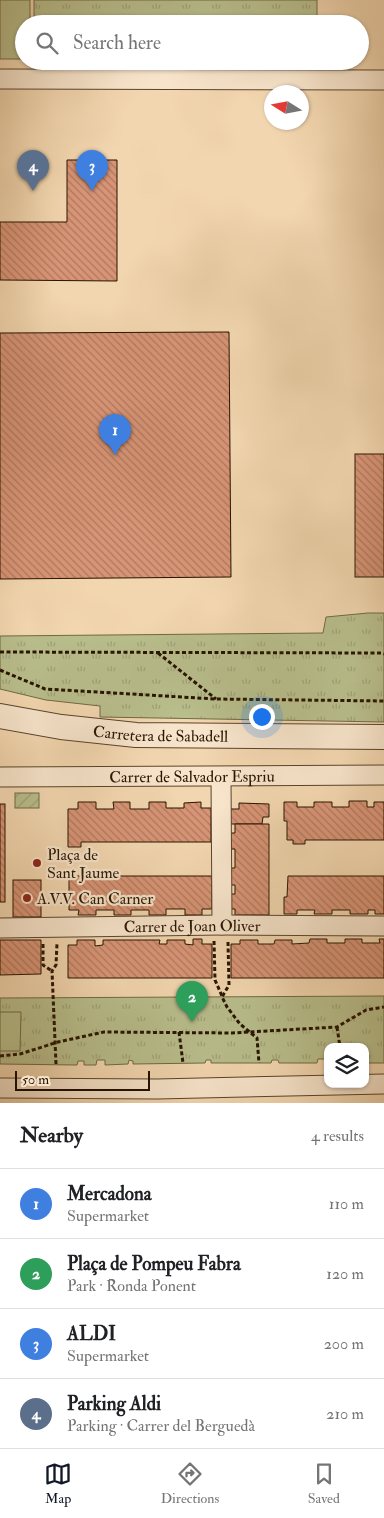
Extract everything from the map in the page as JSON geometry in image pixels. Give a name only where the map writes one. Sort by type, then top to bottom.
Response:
[{"type":"street","points":[[0,79],[384,80]]},
{"type":"street","name":"Carretera de Sabadell","points":[[0,716],[61,727],[136,735],[384,737]]},
{"type":"street","name":"Carrer de Salvador Espriu","points":[[0,777],[384,775]]},
{"type":"street","points":[[220,776],[221,933]]},
{"type":"street","name":"Carrer de Joan Oliver","points":[[0,928],[221,933],[384,926]]},
{"type":"street","points":[[0,1088],[157,1089],[285,1095],[384,1084]]},
{"type":"path","points":[[0,652],[383,653]]},
{"type":"path","points":[[158,652],[216,699]]},
{"type":"path","points":[[0,670],[45,689],[216,699],[384,701]]},
{"type":"path","points":[[221,933],[229,985],[222,997]]},
{"type":"path","points":[[221,933],[215,980],[227,1007],[240,1024],[257,1038],[259,1063]]},
{"type":"path","points":[[42,936],[43,965],[52,971]]},
{"type":"path","points":[[56,936],[56,965],[52,971],[56,1064]]},
{"type":"path","points":[[0,1056],[20,1054],[56,1043],[104,1032],[252,1032],[336,1027],[366,1010],[384,1007]]},
{"type":"path","points":[[336,1027],[339,1043]]},
{"type":"path","points":[[179,1032],[182,1063]]},
{"type":"green space","points":[[0,0],[30,0],[30,15],[15,15],[15,59],[0,59]]},
{"type":"green space","points":[[34,0],[317,0],[317,15],[34,15]]},
{"type":"green space","points":[[384,613],[384,722],[100,717],[100,706],[46,700],[0,689],[0,636],[323,633],[326,617]]},
{"type":"green space","points":[[15,793],[39,793],[39,808],[15,808]]},
{"type":"green space","points":[[384,996],[384,1063],[369,1063],[369,1043],[324,1043],[324,1059],[318,1059],[317,1063],[279,1063],[278,1060],[272,1060],[271,1063],[211,1063],[211,1060],[206,1060],[205,1063],[133,1064],[133,1061],[129,1060],[128,1064],[105,1065],[105,1060],[97,1060],[96,1065],[84,1065],[84,1061],[78,1061],[77,1065],[0,1064],[0,998]]},
{"type":"green space","points":[[0,1012],[21,1012],[20,1051],[0,1051]]},
{"type":"building","points":[[67,160],[117,160],[117,281],[0,280],[0,222],[67,222]]},
{"type":"building","points":[[229,332],[231,577],[0,579],[0,333]]},
{"type":"building","points":[[355,454],[384,454],[384,577],[355,577]]},
{"type":"building","points":[[349,801],[367,801],[367,807],[374,807],[374,802],[384,802],[384,840],[305,840],[305,844],[293,844],[293,840],[287,840],[284,802],[297,802],[297,807],[314,807],[314,802],[332,802],[332,807],[349,807]]},
{"type":"building","points":[[78,802],[96,802],[96,809],[114,809],[113,802],[130,802],[130,809],[149,809],[149,802],[166,802],[166,808],[184,808],[184,803],[201,802],[201,808],[211,808],[211,842],[81,842],[81,847],[68,847],[68,809],[78,809]]},
{"type":"building","points":[[239,803],[269,804],[269,817],[263,817],[262,824],[230,824],[230,809],[239,809]]},
{"type":"building","points":[[0,804],[5,804],[5,902],[0,902]]},
{"type":"building","points":[[235,824],[269,824],[269,915],[235,915],[235,909],[230,909],[230,894],[235,894],[235,885],[230,885],[230,868],[235,868],[235,849],[230,849],[230,833],[235,833]]},
{"type":"building","points":[[69,876],[212,876],[212,909],[202,909],[202,915],[185,915],[185,909],[166,909],[166,915],[149,915],[149,910],[131,910],[131,915],[114,915],[114,910],[96,910],[96,915],[78,915],[79,910],[69,910]]},
{"type":"building","points":[[288,876],[384,876],[384,914],[375,914],[375,910],[368,910],[368,914],[350,914],[350,910],[332,910],[332,914],[314,914],[315,910],[297,910],[297,914],[284,914],[284,897],[287,897]]},
{"type":"building","name":"A.V.V. Can Carner","points":[[13,880],[41,880],[41,917],[13,917]]},
{"type":"building","points":[[193,939],[202,939],[202,944],[212,944],[212,978],[68,978],[68,945],[77,945],[77,940],[95,940],[95,946],[103,945],[103,940],[160,940],[159,944],[167,944],[167,940],[185,940],[185,944],[193,945]]},
{"type":"building","points":[[310,939],[327,939],[327,943],[345,943],[345,939],[362,939],[362,943],[380,943],[379,939],[384,939],[384,978],[231,978],[231,944],[240,944],[240,940],[258,940],[258,944],[274,944],[275,940],[292,940],[292,944],[309,943]]},
{"type":"building","points":[[0,940],[41,940],[41,974],[0,975]]},
{"type":"place","name":"Parking Aldi","points":[[33,191]]},
{"type":"place","name":"ALDI","points":[[92,191]]},
{"type":"place","name":"Mercadona","points":[[115,455]]},
{"type":"place","name":"Plaça de Sant Jaume","points":[[37,863]]},
{"type":"place","name":"A.V.V. Can Carner","points":[[27,898]]},
{"type":"place","name":"Plaça de Pompeu Fabra","points":[[192,1022]]}]
